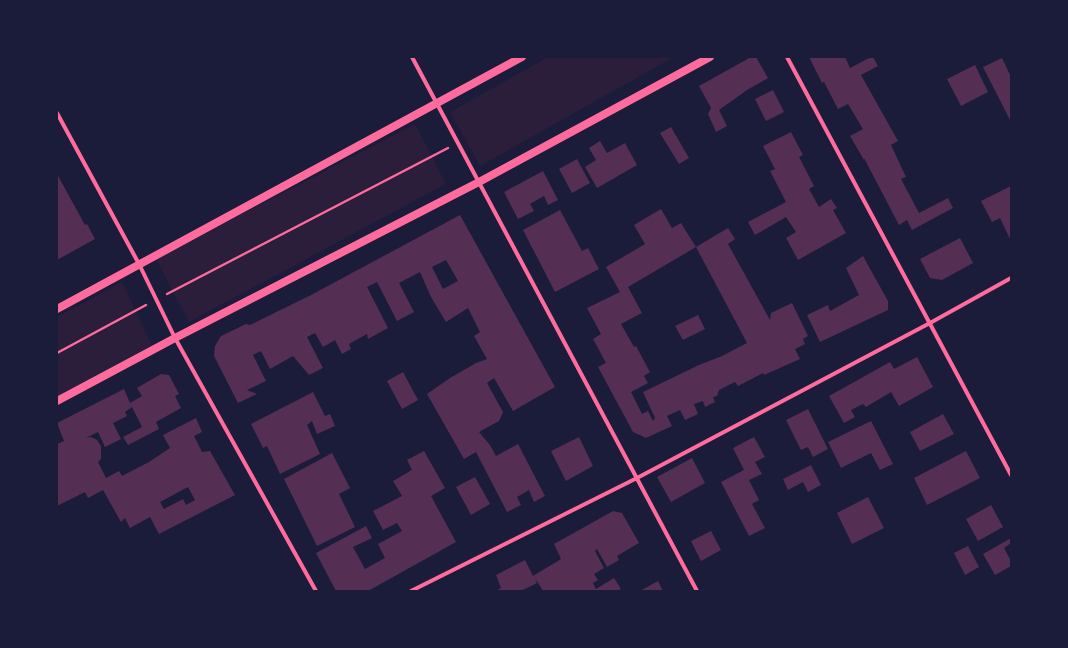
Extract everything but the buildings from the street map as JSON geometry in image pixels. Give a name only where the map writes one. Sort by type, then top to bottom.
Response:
[{"type":"main road","points":[[57,309],[522,57]]},
{"type":"main road","points":[[57,401],[175,338],[479,182],[710,57]]},
{"type":"street","points":[[412,57],[697,591]]},
{"type":"street","points":[[787,57],[1011,475]]},
{"type":"street","points":[[57,113],[139,264],[175,338],[316,591]]},
{"type":"street","points":[[411,591],[637,478],[930,323],[1011,278]]},
{"type":"path","points":[[57,353],[156,299],[458,143]]},
{"type":"shaded area","points":[[548,57],[674,57],[480,166],[450,112]]},
{"type":"shaded area","points":[[415,124],[446,184],[189,322],[156,259]]},
{"type":"shaded area","points":[[122,282],[152,345],[57,397],[57,317]]}]
